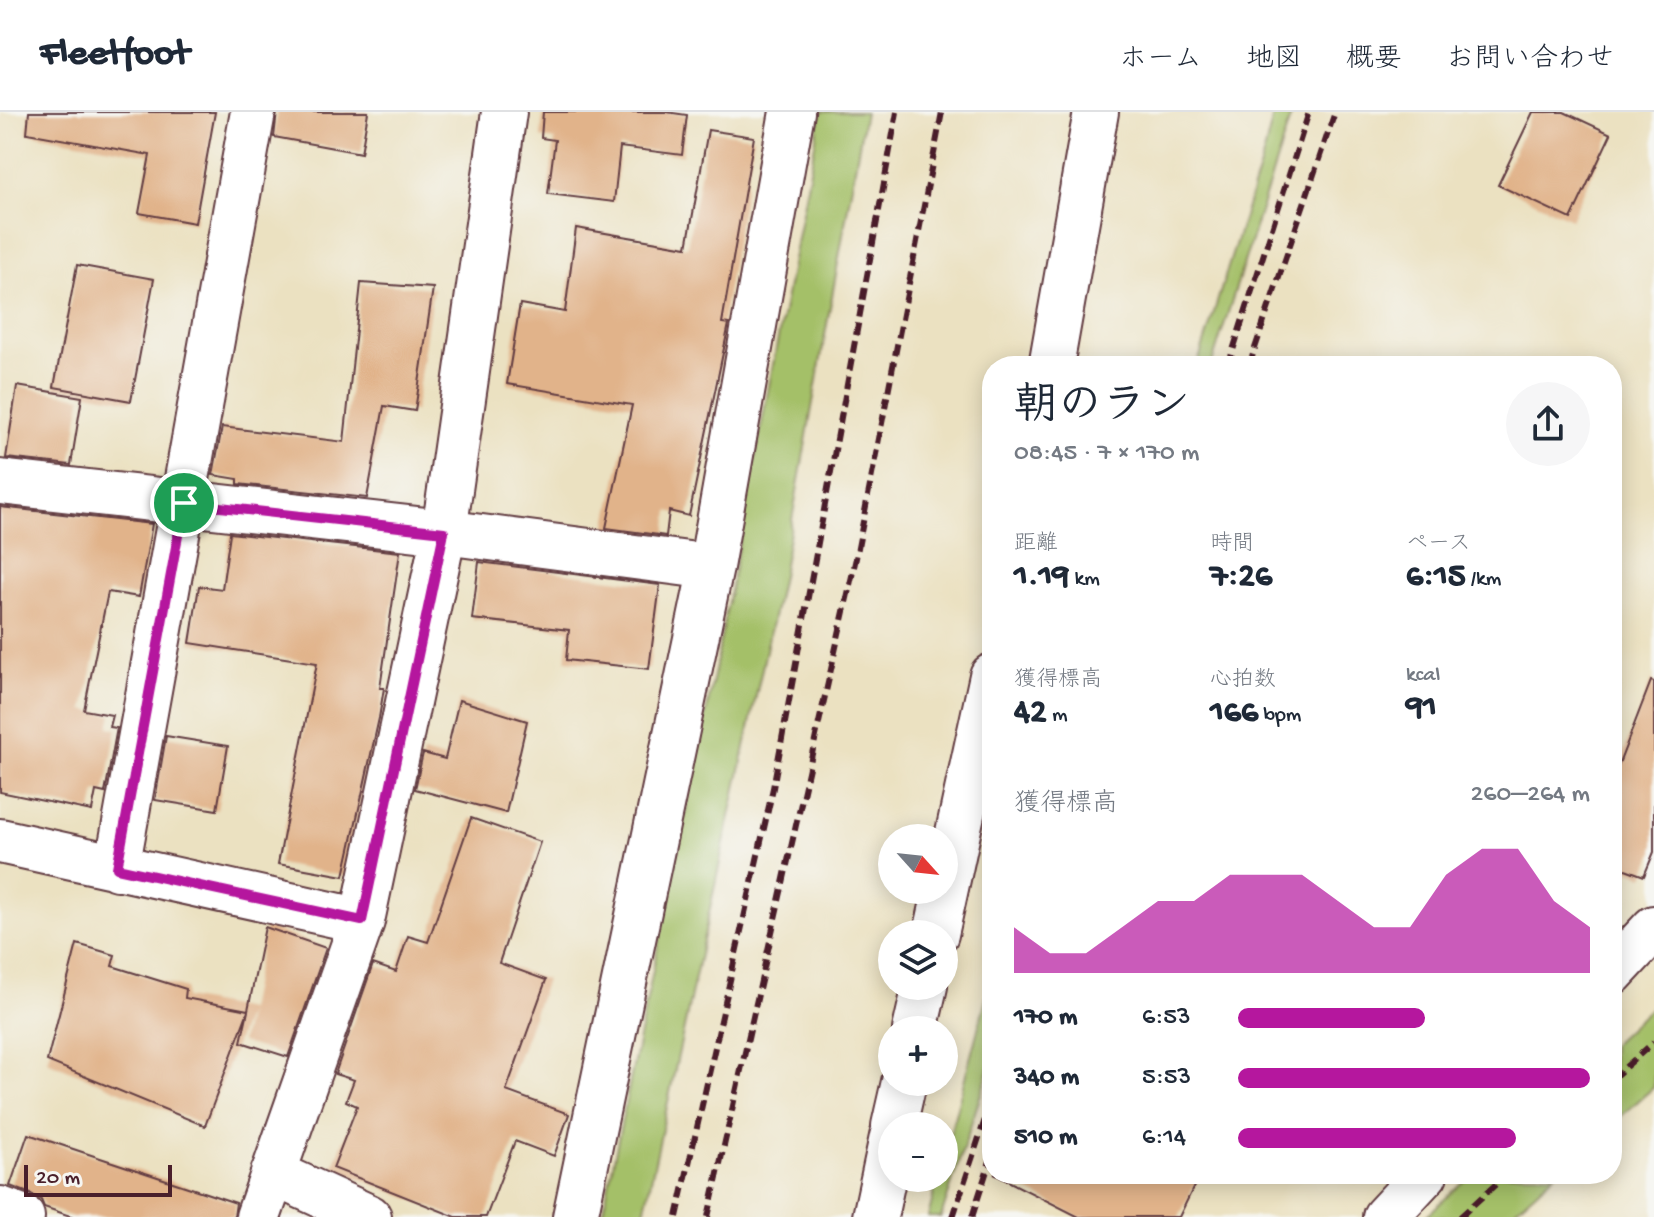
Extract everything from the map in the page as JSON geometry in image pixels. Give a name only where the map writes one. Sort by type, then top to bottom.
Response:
[{"type":"street","points":[[117,868],[253,112]]},
{"type":"street","points":[[258,1217],[362,921],[444,532],[504,112]]},
{"type":"street","points":[[575,1217],[711,567],[792,112]]},
{"type":"street","points":[[1053,356],[1096,112]]},
{"type":"street","points":[[0,482],[444,532],[711,567]]},
{"type":"street","points":[[939,920],[982,722]]},
{"type":"street","points":[[0,841],[362,921]]},
{"type":"street","points":[[1622,962],[1654,928]]},
{"type":"street","points":[[273,1173],[369,1217]]},
{"type":"street","points":[[1385,1217],[1416,1184]]},
{"type":"street","points":[[875,1217],[880,1192]]},
{"type":"street","points":[[0,1209],[22,1217]]},
{"type":"green space","points":[[821,112],[865,112],[781,581],[643,1217],[602,1217],[715,670]]},
{"type":"green space","points":[[1274,112],[1292,112],[1214,356],[1200,356]]},
{"type":"green space","points":[[1654,1005],[1654,1087],[1622,1115],[1622,1035]]},
{"type":"green space","points":[[982,1014],[982,1091],[958,1165],[956,1112]]},
{"type":"green space","points":[[1461,1184],[1544,1184],[1507,1217],[1425,1217]]},
{"type":"green space","points":[[934,1192],[949,1192],[941,1217],[928,1217]]},
{"type":"building","points":[[29,112],[215,112],[195,223],[139,213],[150,155],[27,133]]},
{"type":"building","points":[[277,112],[368,112],[361,153],[274,137]]},
{"type":"building","points":[[543,112],[666,112],[687,115],[682,155],[620,147],[614,202],[548,194],[555,140],[541,138]]},
{"type":"building","points":[[1533,112],[1564,112],[1611,134],[1571,219],[1498,185]]},
{"type":"building","points":[[708,130],[754,137],[722,323],[729,324],[689,516],[669,511],[666,536],[606,528],[632,405],[507,384],[520,304],[565,312],[576,228],[687,247]]},
{"type":"building","points":[[77,265],[154,279],[131,401],[54,387]]},
{"type":"building","points":[[361,283],[433,288],[415,411],[384,406],[367,498],[238,484],[238,479],[213,475],[222,427],[344,442]]},
{"type":"building","points":[[17,386],[82,397],[71,465],[6,458]]},
{"type":"building","points":[[0,507],[152,524],[139,597],[108,592],[84,710],[112,715],[109,727],[117,728],[105,793],[96,791],[92,811],[0,792]]},
{"type":"building","points":[[230,533],[400,552],[380,688],[384,688],[379,718],[344,876],[278,864],[317,663],[190,643],[199,586],[222,589]]},
{"type":"building","points":[[479,562],[660,585],[649,669],[566,660],[569,630],[472,619]]},
{"type":"building","points":[[1651,681],[1654,682],[1654,852],[1644,876],[1622,868],[1622,756]]},
{"type":"building","points":[[459,700],[527,721],[506,813],[415,789],[423,753],[445,759]]},
{"type":"building","points":[[166,736],[228,746],[217,810],[155,800]]},
{"type":"building","points":[[471,818],[540,842],[499,963],[546,980],[506,1091],[569,1114],[554,1156],[515,1141],[486,1217],[456,1217],[333,1168],[357,1106],[346,1101],[354,1080],[335,1074],[373,964],[396,972],[408,936],[428,942]]},
{"type":"building","points":[[265,927],[326,948],[288,1057],[241,1042],[248,1011],[205,1126],[47,1061],[77,944],[115,955],[112,966],[186,989],[185,998],[248,1010]]},
{"type":"building","points":[[28,1134],[236,1203],[234,1217],[73,1217],[44,1207],[41,1200],[10,1186]]},
{"type":"building","points":[[1014,1184],[1195,1184],[1179,1217],[1079,1217]]},
{"type":"railway","points":[[677,1217],[773,788],[897,112]]},
{"type":"railway","points":[[708,1217],[856,558],[942,112]]},
{"type":"railway","points":[[1231,356],[1309,112]]},
{"type":"railway","points":[[1252,356],[1335,112]]},
{"type":"railway","points":[[1622,1070],[1654,1042]]},
{"type":"railway","points":[[953,1217],[982,1129]]},
{"type":"railway","points":[[972,1217],[983,1184]]},
{"type":"railway","points":[[1460,1217],[1496,1184]]},
{"type":"route","points":[[184,503],[444,532],[362,921],[117,868],[184,503]]}]
